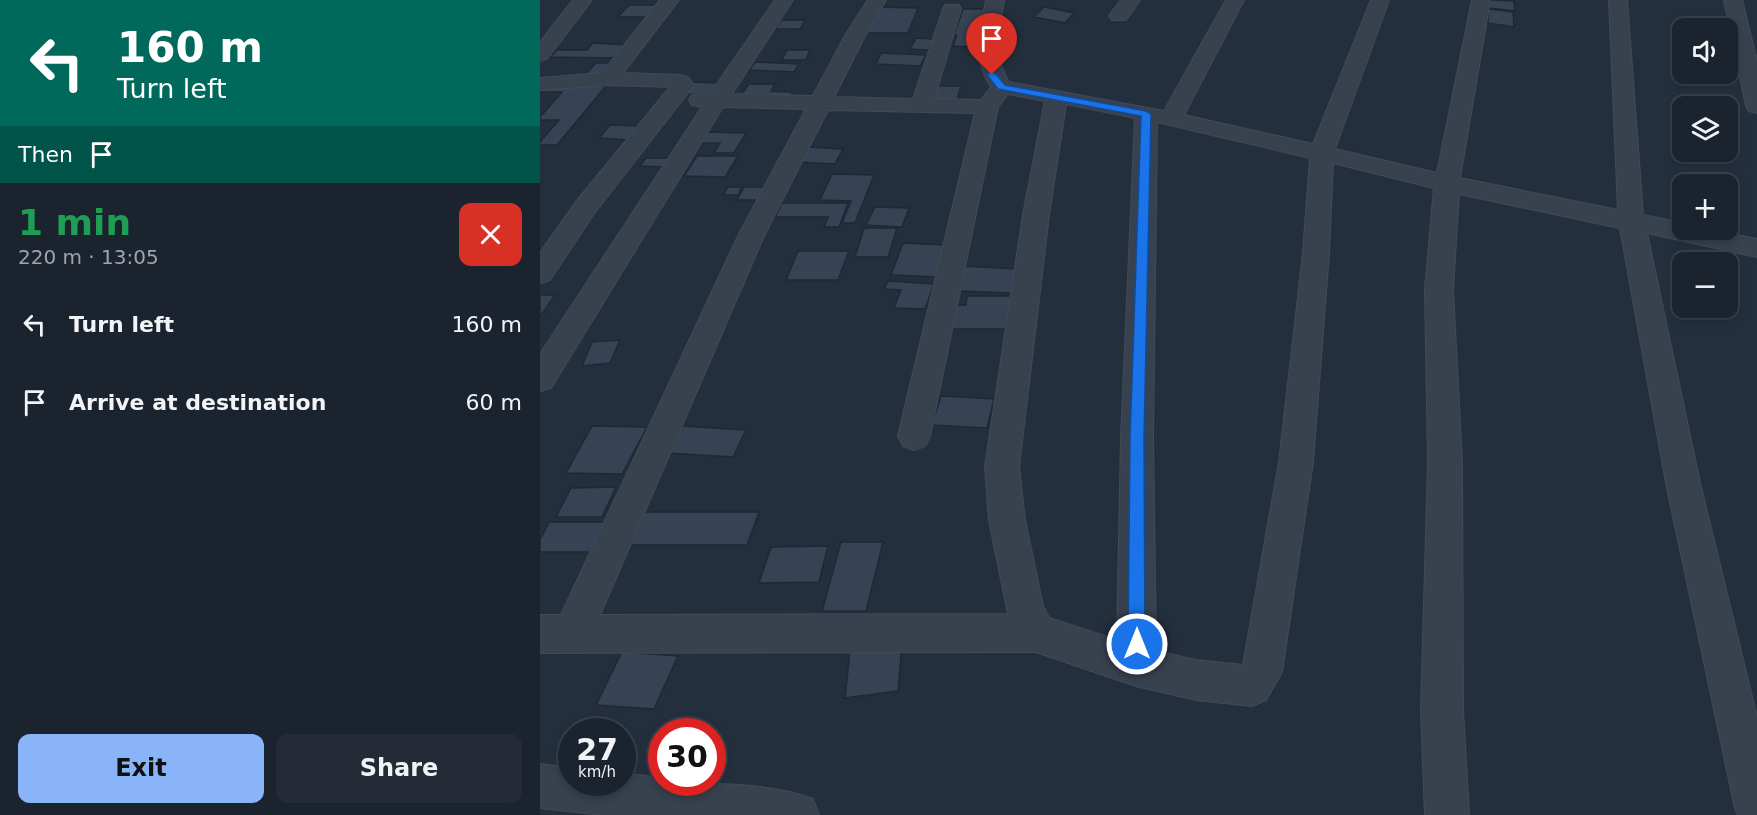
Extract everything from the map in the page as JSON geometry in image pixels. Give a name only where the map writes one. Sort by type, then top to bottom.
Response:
[{"type":"street","points":[[540,55],[583,0]]},
{"type":"street","points":[[608,79],[670,0]]},
{"type":"street","points":[[540,379],[736,70],[784,0]]},
{"type":"street","points":[[878,0],[856,34],[751,236],[556,634],[1036,633],[1136,666],[1232,685],[1252,686],[1262,672],[1296,462],[1316,254],[1322,152],[1380,0]]},
{"type":"street","points":[[914,436],[994,97],[987,52],[994,0]]},
{"type":"street","points":[[1119,16],[1131,0]]},
{"type":"street","points":[[1136,666],[1137,438],[1158,117],[1235,0]]},
{"type":"street","points":[[1447,815],[1443,710],[1445,463],[1439,289],[1447,183],[1481,0]]},
{"type":"street","points":[[1618,0],[1630,220],[1683,483],[1757,808]]},
{"type":"street","points":[[1733,0],[1757,106]]},
{"type":"street","points":[[921,104],[952,9]]},
{"type":"street","points":[[540,84],[608,79],[681,81],[683,85],[584,209],[540,273]]},
{"type":"street","points":[[672,98],[820,104],[921,104],[994,97],[1057,96],[1322,152],[1447,183],[1757,248]]},
{"type":"street","points":[[1036,633],[1025,609],[1007,520],[1002,467],[1036,215],[1057,96]]},
{"type":"street","points":[[540,786],[796,815]]},
{"type":"building","points":[[1489,0],[1514,1],[1515,11],[1489,8]]},
{"type":"building","points":[[629,5],[660,5],[650,17],[618,17]]},
{"type":"building","points":[[876,7],[918,8],[908,33],[863,33]]},
{"type":"building","points":[[1044,7],[1074,13],[1065,23],[1034,17]]},
{"type":"building","points":[[963,9],[988,9],[977,47],[953,46],[957,35],[954,35]]},
{"type":"building","points":[[1488,9],[1513,12],[1514,27],[1488,23]]},
{"type":"building","points":[[781,20],[805,20],[800,29],[775,29]]},
{"type":"building","points":[[916,38],[934,39],[928,50],[910,49]]},
{"type":"building","points":[[593,43],[627,45],[616,58],[550,57],[557,50],[587,50]]},
{"type":"building","points":[[787,50],[810,50],[806,60],[782,60]]},
{"type":"building","points":[[881,53],[926,55],[920,66],[876,64]]},
{"type":"building","points":[[755,62],[799,64],[794,72],[749,70]]},
{"type":"building","points":[[596,63],[617,63],[605,77],[583,77]]},
{"type":"building","points":[[692,82],[720,83],[710,95],[682,94]]},
{"type":"building","points":[[749,84],[775,84],[771,91],[793,92],[787,101],[738,99]]},
{"type":"building","points":[[540,86],[606,86],[557,145],[540,145],[540,142],[559,120],[540,120],[540,117],[562,92],[540,92]]},
{"type":"building","points":[[936,86],[961,86],[957,100],[932,100]]},
{"type":"building","points":[[610,125],[641,126],[630,140],[599,138]]},
{"type":"building","points":[[708,132],[746,133],[734,153],[714,153],[720,143],[700,143]]},
{"type":"building","points":[[807,147],[843,149],[835,164],[799,162]]},
{"type":"building","points":[[697,156],[738,156],[725,177],[684,176]]},
{"type":"building","points":[[646,158],[669,158],[663,167],[640,166]]},
{"type":"building","points":[[832,174],[874,175],[855,223],[842,223],[851,201],[820,200]]},
{"type":"building","points":[[728,187],[742,187],[738,195],[723,195]]},
{"type":"building","points":[[744,187],[772,187],[765,200],[737,200]]},
{"type":"building","points":[[782,203],[848,203],[839,227],[824,227],[828,217],[775,217]]},
{"type":"building","points":[[875,207],[909,208],[902,227],[866,225]]},
{"type":"building","points":[[864,228],[897,228],[888,257],[855,257]]},
{"type":"building","points":[[903,243],[947,245],[937,277],[891,275]]},
{"type":"building","points":[[798,251],[849,251],[838,280],[786,280]]},
{"type":"building","points":[[962,266],[1018,269],[1013,293],[956,291]]},
{"type":"building","points":[[888,281],[934,284],[925,309],[894,308],[901,290],[884,289]]},
{"type":"building","points":[[540,295],[555,295],[540,317]]},
{"type":"building","points":[[967,296],[1011,296],[1006,329],[937,329],[942,305],[966,305]]},
{"type":"building","points":[[620,340],[610,363],[582,366],[592,342]]},
{"type":"building","points":[[941,396],[994,399],[987,428],[932,425]]},
{"type":"building","points":[[592,426],[647,427],[622,474],[566,473]]},
{"type":"building","points":[[681,426],[746,430],[733,457],[666,453]]},
{"type":"building","points":[[616,487],[602,517],[556,517],[571,488]]},
{"type":"building","points":[[636,512],[759,512],[747,545],[621,545]]},
{"type":"building","points":[[549,522],[606,522],[591,552],[540,552],[540,540]]},
{"type":"building","points":[[841,542],[883,542],[866,611],[822,611]]},
{"type":"building","points":[[828,546],[819,582],[759,583],[771,547]]},
{"type":"building","points":[[902,644],[898,691],[845,698],[850,651]]},
{"type":"building","points":[[622,652],[678,656],[654,709],[596,705]]},
{"type":"route","points":[[992,75],[1002,87],[1146,114],[1137,438],[1137,644]]}]
